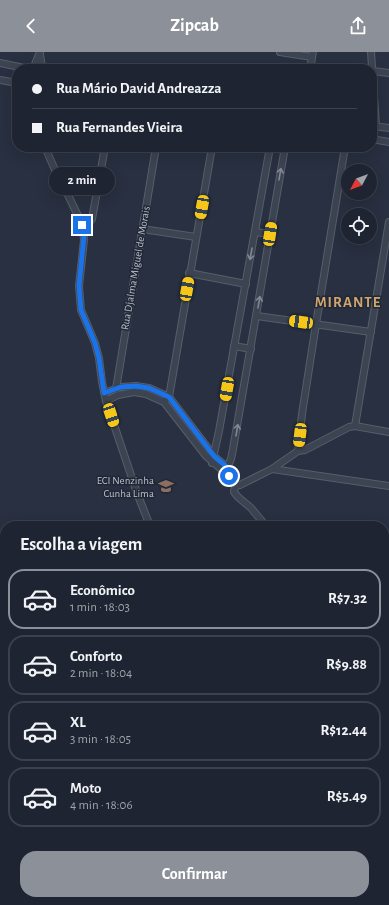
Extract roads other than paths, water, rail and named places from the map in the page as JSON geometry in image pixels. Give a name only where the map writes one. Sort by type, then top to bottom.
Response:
[{"type":"street","points":[[280,52],[312,54],[311,64]]},
{"type":"street","points":[[371,52],[372,64]]},
{"type":"street","points":[[40,53],[43,64]]},
{"type":"street","points":[[34,64],[40,53]]},
{"type":"street","points":[[0,63],[12,65]]},
{"type":"street","points":[[377,72],[389,73]]},
{"type":"street","points":[[0,80],[12,82]]},
{"type":"street","points":[[377,126],[389,128]]},
{"type":"street","points":[[377,140],[389,142]]},
{"type":"street","points":[[47,152],[84,230],[79,286],[81,310],[95,343],[106,401],[148,521]]},
{"type":"street","points":[[84,230],[92,219],[104,152]]},
{"type":"street","name":"Rua Djalma Miguel de Morais","points":[[116,389],[155,152]]},
{"type":"street","points":[[164,402],[169,397],[211,152]]},
{"type":"street","points":[[213,459],[269,152]]},
{"type":"street","points":[[227,472],[233,449],[251,350],[284,152]]},
{"type":"street","points":[[298,451],[302,414],[344,152]]},
{"type":"street","points":[[355,426],[371,332],[386,263],[389,222]]},
{"type":"street","points":[[142,229],[196,237]]},
{"type":"street","points":[[255,232],[270,234]]},
{"type":"street","points":[[190,273],[246,284]]},
{"type":"street","points":[[256,316],[371,332]]},
{"type":"street","points":[[234,346],[251,350]]},
{"type":"street","points":[[104,393],[116,389],[136,386],[149,388],[164,402],[206,456],[213,459]]},
{"type":"street","points":[[106,401],[118,395],[134,392],[169,397],[213,459],[227,472],[234,486],[234,492],[262,521]]},
{"type":"street","points":[[234,486],[240,485],[272,468],[298,451],[305,450],[344,429],[355,426],[389,432]]},
{"type":"street","points":[[272,468],[389,486]]},
{"type":"place","name":"ECI Nenzinha Cunha Lima","points":[[166,486]]},
{"type":"district","name":"MIRANTE","points":[[348,302]]}]
